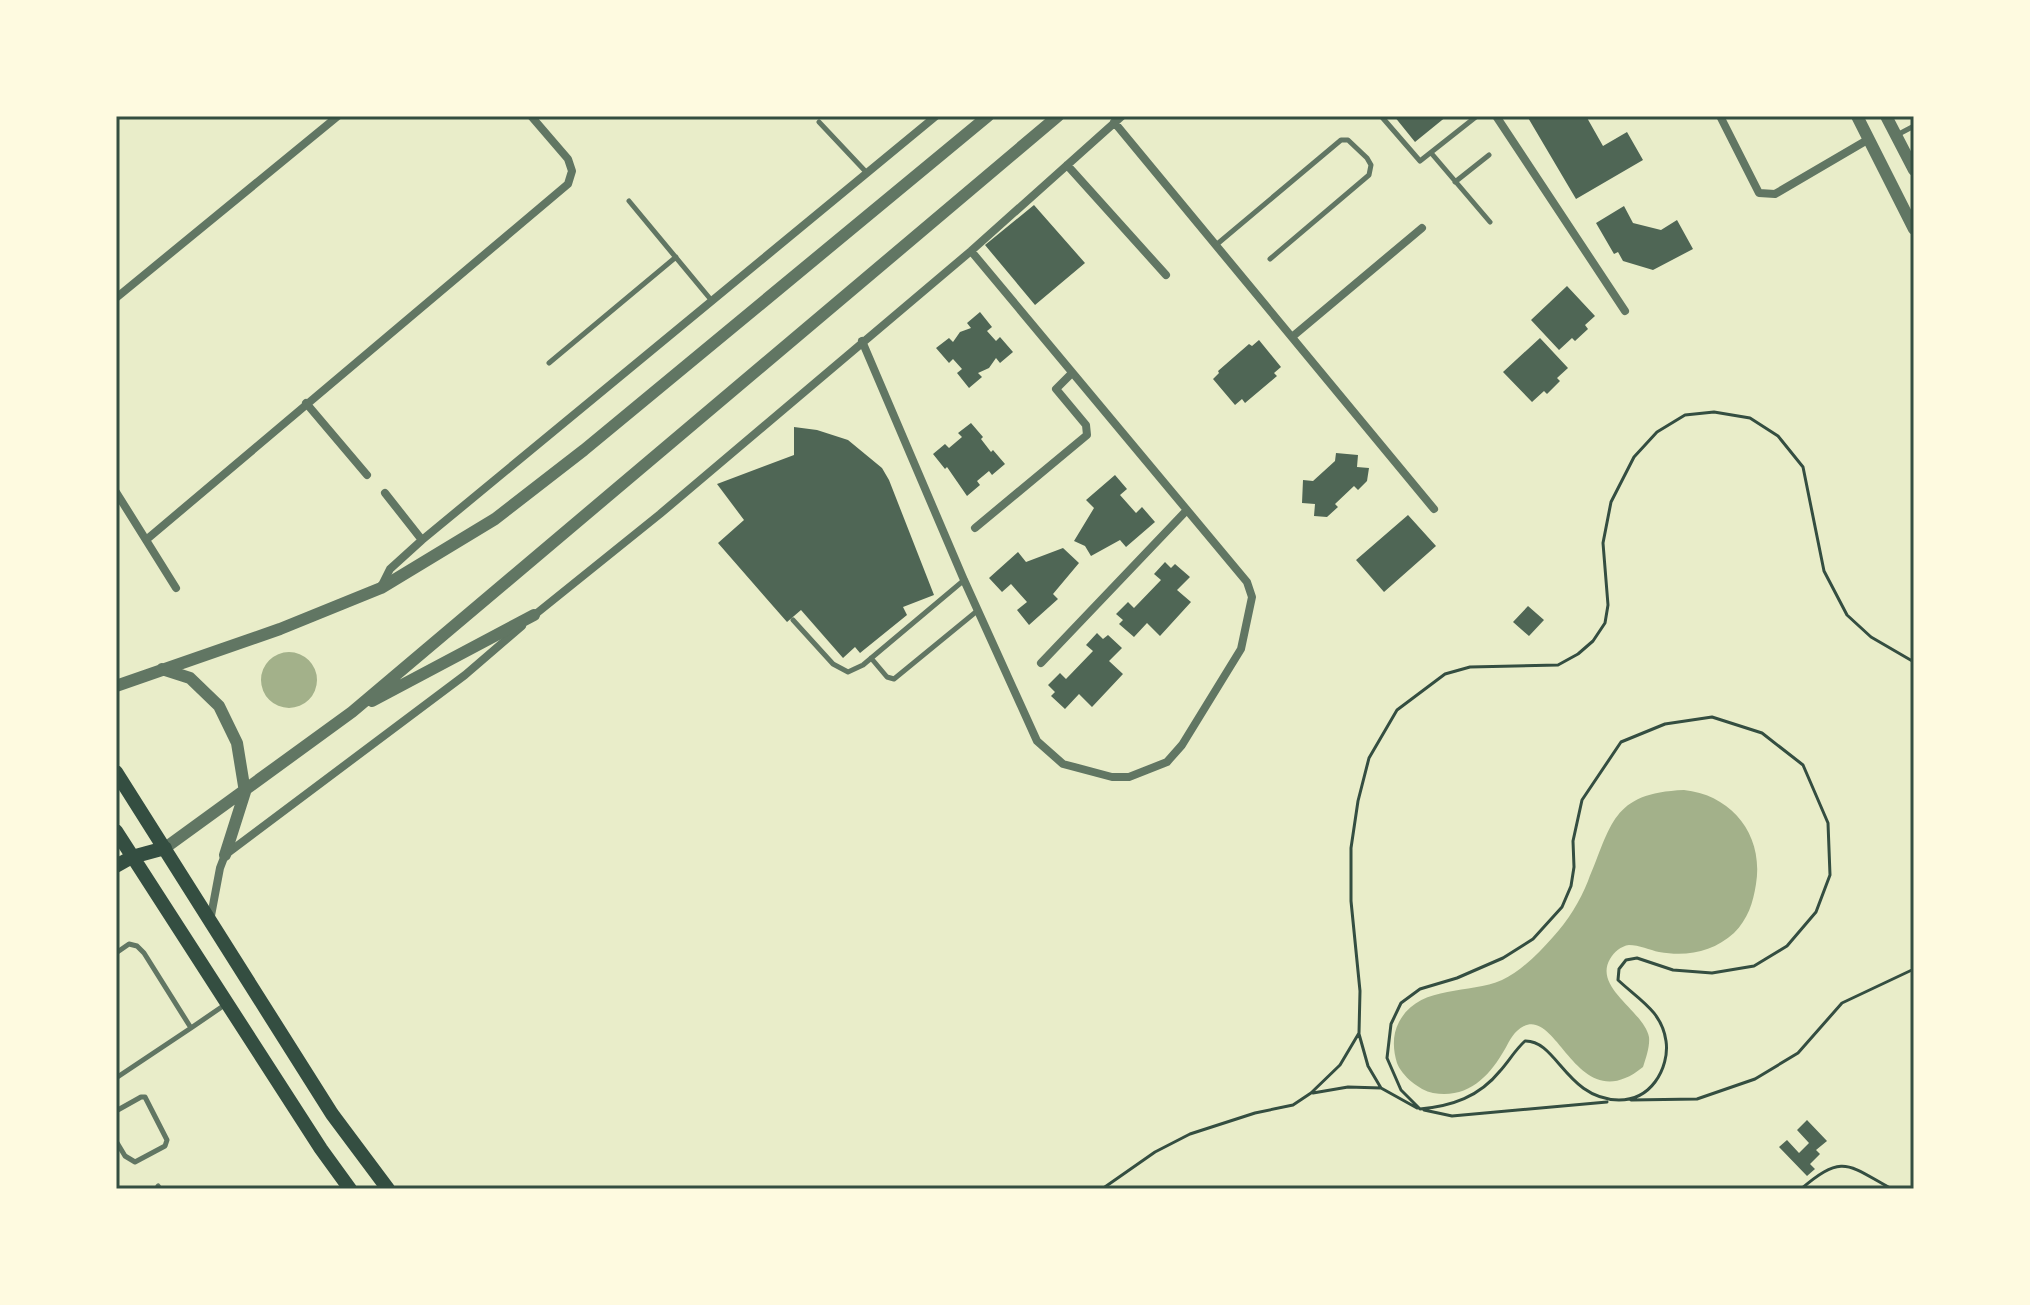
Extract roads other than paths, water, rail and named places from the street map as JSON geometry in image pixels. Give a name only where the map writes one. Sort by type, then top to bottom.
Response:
[{"type":"main road","points":[[116,772],[332,1114],[388,1189]]},
{"type":"main road","points":[[116,831],[350,1189]]},
{"type":"main road","points":[[116,866],[132,857],[165,848]]},
{"type":"street","points":[[116,298],[338,116]]},
{"type":"street","points":[[146,540],[568,184],[572,171],[568,159],[531,116]]},
{"type":"street","points":[[381,588],[390,569],[422,540],[936,116]]},
{"type":"street","points":[[116,686],[280,629],[381,588],[495,519],[584,450],[988,116]]},
{"type":"street","points":[[165,848],[352,712],[1058,116]]},
{"type":"street","points":[[1496,116],[1625,311]]},
{"type":"street","points":[[1720,116],[1759,193],[1766,195],[1775,194],[1869,139]]},
{"type":"street","points":[[1857,116],[1914,229]]},
{"type":"street","points":[[1886,116],[1914,170]]},
{"type":"street","points":[[225,855],[465,675],[971,251],[1118,119],[1216,245],[1434,509]]},
{"type":"street","points":[[1067,165],[1166,275]]},
{"type":"street","points":[[1292,337],[1422,228]]},
{"type":"street","points":[[862,341],[1037,741],[1063,764],[1112,777],[1129,777],[1167,762],[1182,745],[1241,649],[1252,597],[1247,582],[971,251]]},
{"type":"street","points":[[975,528],[1087,435],[1086,425],[1056,389],[1072,373]]},
{"type":"street","points":[[306,403],[367,475]]},
{"type":"street","points":[[116,492],[176,588]]},
{"type":"street","points":[[385,493],[422,540]]},
{"type":"street","points":[[1041,663],[1186,511]]},
{"type":"street","points":[[352,712],[534,615]]},
{"type":"street","points":[[162,669],[190,678],[219,706],[237,743],[245,792],[220,868],[210,922]]},
{"type":"lane","points":[[1381,116],[1422,161],[1477,116]]},
{"type":"lane","points":[[819,122],[867,173]]},
{"type":"lane","points":[[1896,136],[1914,126]]},
{"type":"lane","points":[[1216,245],[1341,140],[1348,140],[1367,158],[1371,165],[1369,175],[1270,259]]},
{"type":"lane","points":[[1432,154],[1490,222]]},
{"type":"lane","points":[[1455,182],[1489,155]]},
{"type":"lane","points":[[629,201],[712,301]]},
{"type":"lane","points":[[549,363],[676,257]]},
{"type":"lane","points":[[793,620],[833,664],[848,672],[871,658],[964,580]]},
{"type":"lane","points":[[871,658],[887,677],[894,679],[978,611]]},
{"type":"lane","points":[[116,953],[129,944],[137,946],[144,953],[191,1028]]},
{"type":"lane","points":[[116,1078],[227,1004]]},
{"type":"lane","points":[[116,1111],[145,1097],[167,1140],[165,1146],[135,1162],[129,1160],[116,1141]]}]
